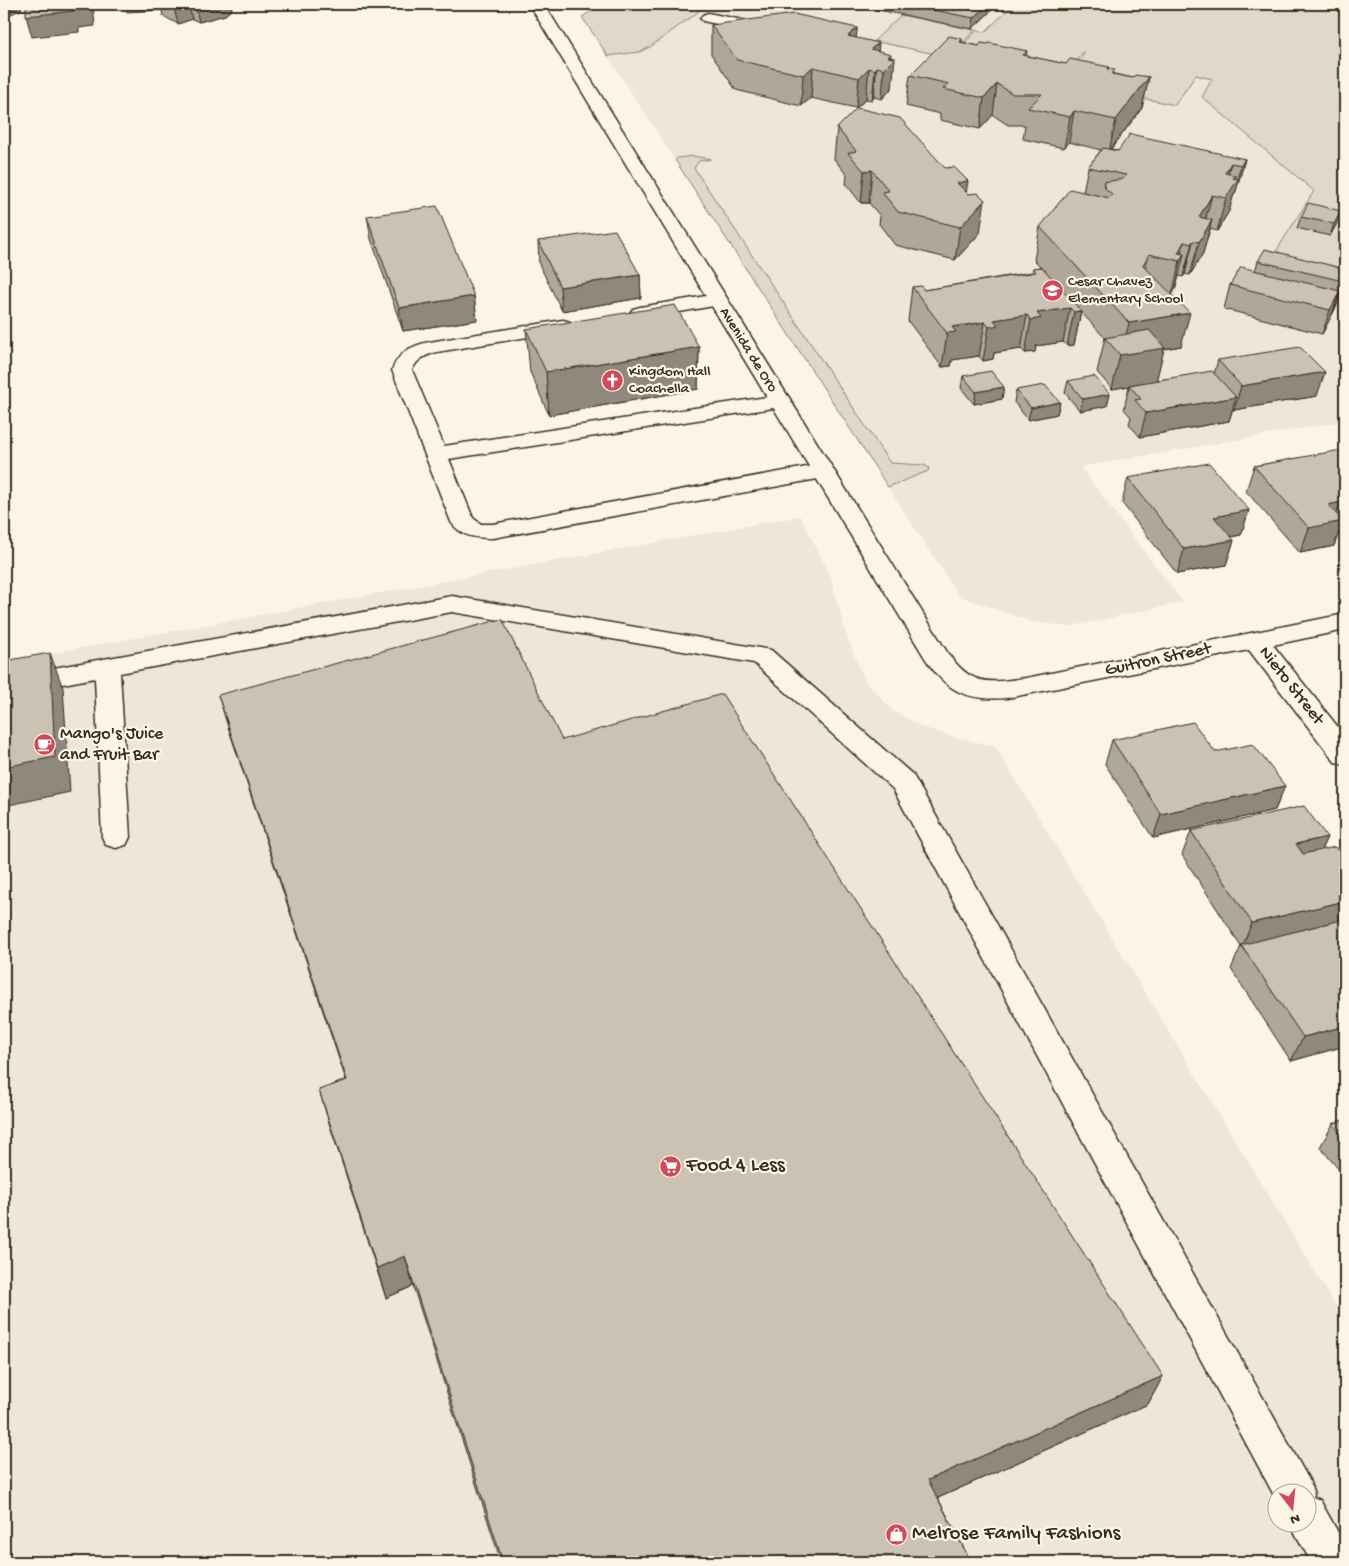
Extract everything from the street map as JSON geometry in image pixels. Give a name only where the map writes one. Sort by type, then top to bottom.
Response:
[{"type":"street","name":"Avenida de Oro","points":[[536,4],[938,658],[953,678],[970,687]]},
{"type":"street","points":[[708,18],[783,34]]},
{"type":"street","points":[[622,316],[718,300]]},
{"type":"street","points":[[583,322],[436,346],[418,351],[405,360],[402,370],[463,522],[476,531],[493,531],[823,471]]},
{"type":"street","points":[[436,454],[780,401]]},
{"type":"street","points":[[4,686],[452,604],[762,656],[903,782],[1289,1484]]},
{"type":"street","name":"Guitron Street","points":[[970,687],[994,691],[1026,687],[1345,622]]},
{"type":"street","name":"Nieto Street","points":[[1255,640],[1345,755]]},
{"type":"street","points":[[107,667],[116,837]]},
{"type":"street","points":[[1316,1532],[1333,1562]]},
{"type":"shaded area","name":"Cesar Chavez Elementary School","points":[[602,4],[1345,4],[1345,421],[1080,467],[1183,602],[1068,627],[1029,621],[959,596],[582,17]]},
{"type":"shaded area","points":[[602,4],[702,4],[698,12],[650,47],[639,52],[608,56],[582,17]]},
{"type":"shaded area","points":[[1014,4],[1345,4],[1345,291],[1265,269],[1314,191],[1202,97],[1212,79],[1196,75],[1175,105],[1061,81],[1085,53],[1083,52],[1059,80],[951,57],[977,30],[985,32]]},
{"type":"shaded area","points":[[901,15],[975,30],[949,57],[874,41]]},
{"type":"shaded area","points":[[692,156],[711,159],[699,161],[694,168],[890,463],[924,465],[929,468],[928,471],[888,487],[675,160]]},
{"type":"shaded area","points":[[800,516],[830,575],[843,624],[854,656],[866,682],[892,710],[920,726],[952,737],[995,746],[1345,1321],[1345,1562],[4,1562],[4,662]]},
{"type":"building","points":[[26,4],[89,4],[89,6],[73,7],[74,11],[26,16]]},
{"type":"building","points":[[902,4],[989,4],[974,18]]},
{"type":"building","points":[[794,14],[857,28],[848,36],[879,43],[871,49],[891,54],[888,57],[895,58],[884,69],[877,67],[875,70],[869,68],[859,78],[813,67],[803,75],[737,60],[711,25]]},
{"type":"building","points":[[949,36],[962,39],[960,42],[979,46],[981,43],[989,43],[1027,51],[1023,55],[1066,64],[1070,59],[1109,67],[1107,69],[1115,70],[1112,74],[1133,78],[1135,75],[1149,77],[1116,120],[1074,111],[1070,117],[1028,108],[1042,94],[1013,94],[997,84],[984,98],[943,89],[949,84],[910,75]]},
{"type":"building","points":[[857,108],[900,118],[945,168],[954,167],[968,181],[957,183],[968,194],[978,193],[985,200],[960,227],[898,212],[882,192],[889,191],[872,170],[864,171],[848,153],[856,151],[837,128]]},
{"type":"building","points":[[1130,134],[1245,159],[1241,165],[1231,163],[1225,173],[1235,175],[1233,178],[1238,179],[1226,198],[1212,195],[1199,217],[1212,220],[1199,242],[1193,241],[1191,244],[1184,242],[1178,253],[1184,254],[1180,261],[1149,254],[1143,265],[1190,313],[1129,323],[1040,227],[1070,189],[1109,198],[1112,194],[1105,188],[1103,182],[1123,179],[1126,175],[1088,167],[1103,148],[1118,151]]},
{"type":"building","points":[[1308,203],[1341,211],[1334,224],[1301,217]]},
{"type":"building","points":[[437,206],[474,296],[399,308],[367,216]]},
{"type":"building","points":[[615,230],[640,275],[560,287],[538,241]]},
{"type":"building","points":[[1265,249],[1345,269],[1345,277],[1343,281],[1258,261]]},
{"type":"building","points":[[1042,267],[1081,311],[1074,312],[1070,308],[1037,313],[1041,318],[1031,320],[1027,315],[994,320],[998,325],[989,327],[985,322],[952,327],[956,332],[947,333],[912,287],[921,286],[924,290],[1036,272],[1033,268]]},
{"type":"building","points":[[1241,267],[1340,291],[1330,310],[1230,285]]},
{"type":"building","points":[[675,305],[699,347],[546,372],[526,329]]},
{"type":"building","points":[[1149,330],[1165,348],[1120,355],[1105,338]]},
{"type":"building","points":[[1300,347],[1325,372],[1241,386],[1218,360]]},
{"type":"building","points":[[991,371],[1004,387],[976,392],[963,376]]},
{"type":"building","points":[[1212,371],[1236,397],[1146,413],[1135,400],[1141,399],[1129,385]]},
{"type":"building","points":[[1094,376],[1110,394],[1083,399],[1068,381]]},
{"type":"building","points":[[1045,385],[1060,402],[1031,408],[1016,390]]},
{"type":"building","points":[[1341,450],[1345,454],[1345,507],[1341,502],[1328,505],[1343,521],[1309,528],[1254,466]]},
{"type":"building","points":[[1209,463],[1249,510],[1214,517],[1234,540],[1184,549],[1128,478]]},
{"type":"building","name":"Food 4 Less","points":[[502,619],[562,740],[722,694],[1163,1376],[928,1480],[971,1562],[503,1562],[405,1256],[377,1268],[319,1090],[347,1080],[218,695]]},
{"type":"building","points":[[50,653],[55,757],[4,767],[4,661]]},
{"type":"building","points":[[1193,722],[1215,752],[1253,744],[1285,786],[1161,814],[1112,740]]},
{"type":"building","points":[[1304,806],[1327,837],[1296,844],[1303,854],[1335,847],[1345,860],[1345,901],[1252,923],[1191,831]]},
{"type":"building","points":[[1345,919],[1345,1026],[1303,1037],[1241,945]]},
{"type":"building","points":[[1345,1119],[1345,1139],[1333,1124]]},
{"type":"place","name":"Cesar Chavez Elementary School","points":[[1052,291]]},
{"type":"place","name":"Kingdom Hall Coachella","points":[[613,381]]},
{"type":"place","name":"Mango's Juice and Fruit Bar","points":[[44,744]]},
{"type":"place","name":"Food 4 Less","points":[[670,1166]]},
{"type":"place","name":"Melrose Family Fashions","points":[[896,1534]]}]
